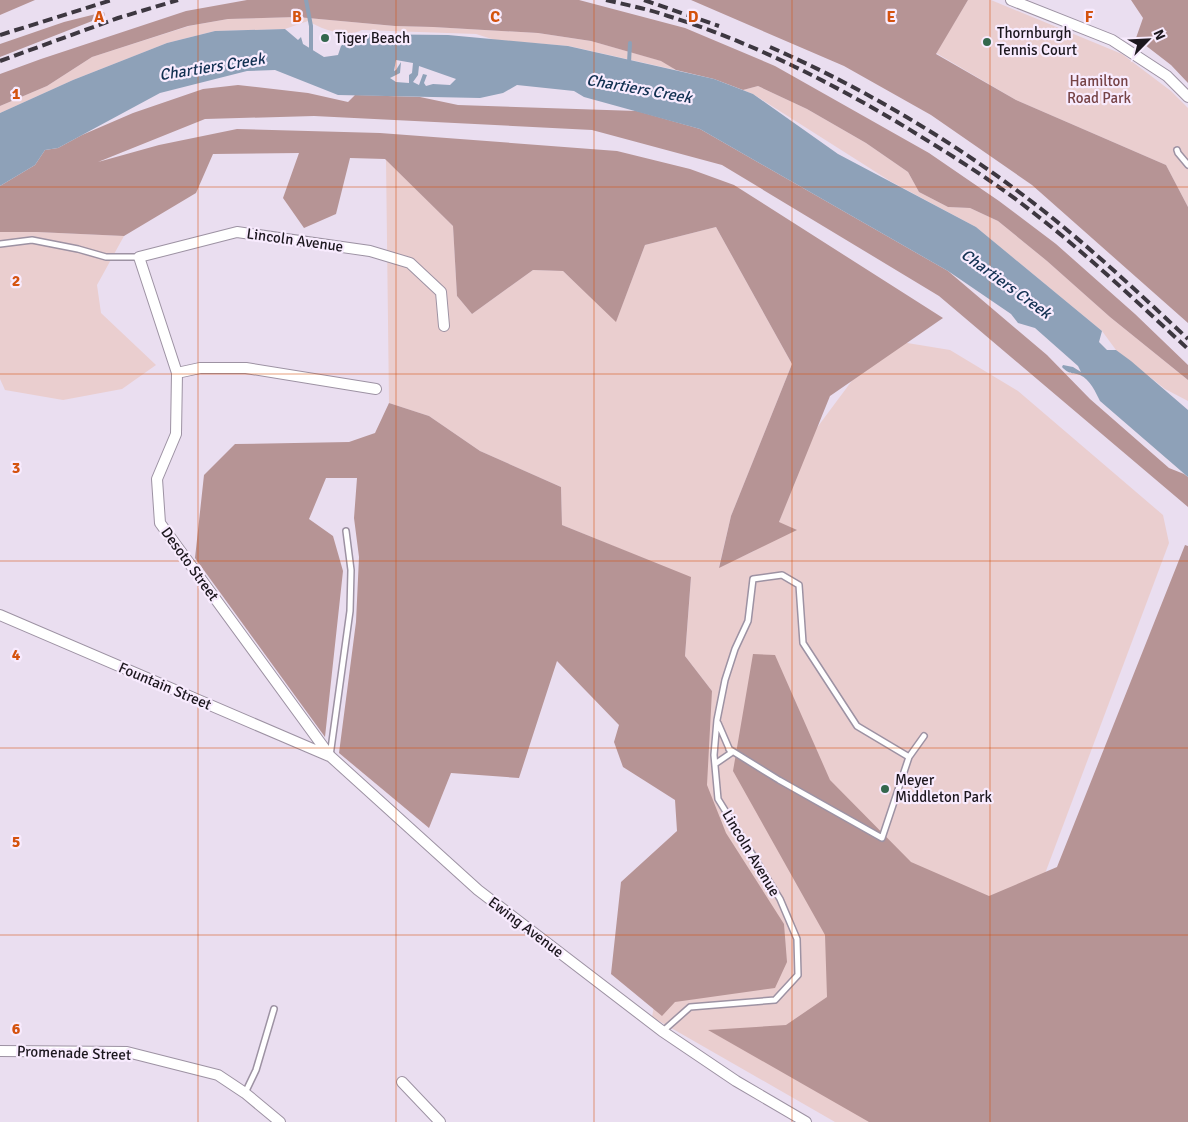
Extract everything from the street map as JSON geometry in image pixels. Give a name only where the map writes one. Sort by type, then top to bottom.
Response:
[{"type":"street","points":[[1012,0],[1112,40],[1167,76],[1188,97]]},
{"type":"street","name":"Lincoln Avenue","points":[[139,257],[237,232],[370,251],[410,263],[441,292],[444,326]]},
{"type":"street","name":"Desoto Street","points":[[139,257],[176,373],[176,434],[157,479],[160,523],[330,756]]},
{"type":"street","points":[[176,373],[200,368],[246,368],[376,389]]},
{"type":"street","name":"Fountain Street","points":[[0,615],[330,756]]},
{"type":"street","name":"Ewing Avenue","points":[[330,756],[478,890],[662,1031],[736,1081],[806,1122]]},
{"type":"street","name":"Promenade Street","points":[[0,1051],[127,1052],[218,1075],[245,1093],[280,1122]]},
{"type":"street","points":[[402,1082],[440,1122]]},
{"type":"lane","points":[[1178,150],[1178,153],[1188,165]]},
{"type":"lane","points":[[0,244],[32,240],[78,249],[106,257],[139,257]]},
{"type":"lane","points":[[330,756],[350,611],[351,570],[346,531]]},
{"type":"lane","name":"Lincoln Avenue","points":[[662,1031],[690,1007],[775,1000],[798,975],[797,939],[780,899],[718,799],[714,755],[717,720],[725,680],[735,649],[748,621],[753,579],[782,575],[799,585],[803,643],[857,726],[908,757]]},
{"type":"lane","points":[[715,764],[731,753],[717,720]]},
{"type":"lane","points":[[729,749],[779,780],[882,838],[908,757],[924,736]]},
{"type":"lane","points":[[245,1093],[256,1070],[274,1009]]},
{"type":"green space","name":"Hamilton Road Park","points":[[968,0],[991,0],[1122,54],[1171,91],[1188,108],[1188,207],[1166,165],[1016,100],[936,53]]},
{"type":"green space","points":[[297,17],[395,26],[538,33],[591,41],[662,61],[676,70],[569,46],[495,40],[476,34],[362,30],[342,33],[327,30],[308,21],[285,29],[215,31],[167,43],[73,80],[0,113],[0,106],[47,86],[92,57],[189,26],[228,19]]},
{"type":"green space","points":[[758,86],[807,109],[866,143],[908,172],[919,192],[948,207],[970,208],[998,221],[1047,261],[1110,317],[1188,380],[1188,401],[1165,389],[1116,350],[1102,331],[976,227],[890,181],[753,94],[743,90]]},
{"type":"green space","name":"Meyer Middleton Park","points":[[386,159],[453,226],[457,296],[472,314],[533,270],[563,271],[616,321],[645,245],[716,227],[792,364],[731,516],[719,567],[754,551],[779,522],[810,437],[883,339],[950,350],[1018,391],[1163,515],[1169,543],[1040,887],[959,1122],[835,1122],[652,1017],[712,691],[685,656],[691,578],[562,525],[561,487],[480,451],[429,416],[389,403]]},
{"type":"green space","points":[[0,232],[124,236],[97,285],[101,313],[156,365],[122,389],[63,400],[5,390],[0,379]]},
{"type":"shaded area","points":[[0,0],[35,0],[0,15]]},
{"type":"shaded area","points":[[247,0],[579,0],[685,28],[775,66],[929,153],[999,201],[1056,244],[1135,314],[1188,365],[1188,380],[1110,317],[1047,261],[998,221],[970,208],[948,207],[919,192],[908,172],[866,143],[807,109],[758,86],[743,90],[714,79],[676,70],[661,61],[591,41],[538,33],[395,26],[297,17],[228,19],[188,26],[92,57],[47,86],[0,106],[0,74],[186,11]]},
{"type":"shaded area","points":[[691,0],[968,0],[936,54],[1016,100],[1166,165],[1188,207],[1188,323],[1032,185],[931,115],[844,66]]},
{"type":"shaded area","points":[[1131,0],[1188,0],[1188,83],[1171,65],[1136,38],[1143,18]]},
{"type":"shaded area","points":[[104,12],[105,16],[0,57],[0,44],[64,22]]},
{"type":"shaded area","points":[[238,85],[308,93],[348,102],[355,95],[420,97],[458,105],[637,111],[700,129],[948,271],[1047,355],[1090,399],[1169,468],[1188,477],[1188,507],[939,296],[722,165],[592,130],[314,116],[205,119],[98,162],[159,145],[237,129],[380,133],[617,151],[690,169],[734,185],[943,318],[830,396],[779,522],[797,530],[719,568],[731,516],[792,364],[716,227],[645,245],[616,322],[563,271],[533,270],[472,314],[457,296],[453,226],[385,159],[350,158],[336,214],[304,228],[283,198],[299,153],[213,154],[196,193],[124,236],[0,232],[0,186],[35,165],[45,150],[58,148],[82,135],[133,113],[203,89]]},
{"type":"shaded area","points":[[389,403],[429,416],[480,451],[561,487],[562,525],[691,577],[685,656],[712,691],[707,785],[726,833],[784,924],[787,962],[775,988],[675,1002],[662,1016],[611,974],[621,882],[677,831],[675,800],[623,767],[614,742],[619,725],[557,661],[519,778],[451,773],[429,828],[339,753],[356,622],[359,557],[354,518],[357,478],[326,478],[309,519],[333,536],[343,571],[325,737],[195,558],[204,475],[235,444],[349,442],[375,433]]},
{"type":"shaded area","points":[[1185,545],[1188,546],[1188,1122],[869,1122],[708,1030],[786,1025],[827,997],[825,935],[733,771],[753,654],[775,655],[830,780],[911,862],[989,896],[1057,867]]},
{"type":"water","name":"Chartiers Creek","points":[[285,29],[298,40],[301,37],[303,44],[324,57],[338,55],[341,46],[355,34],[448,35],[568,46],[714,79],[753,94],[838,154],[976,227],[1102,331],[1099,342],[1107,350],[1116,350],[1131,361],[1188,410],[1188,477],[1100,401],[1092,386],[1084,377],[1069,372],[1062,367],[1063,365],[1073,367],[1081,372],[1078,366],[1035,328],[1018,323],[1011,314],[948,271],[700,129],[584,97],[574,91],[517,85],[503,93],[480,98],[338,95],[275,70],[247,71],[160,93],[58,148],[45,150],[35,165],[0,186],[0,113],[73,80],[167,43],[215,31]],"holes":[[[396,60],[413,63],[412,73],[409,75],[409,83],[396,82],[390,78],[400,73],[401,62],[394,71]],[[419,66],[456,79],[450,85],[433,84],[426,86],[424,83],[427,75],[423,74],[419,85],[413,82],[418,75]]]},
{"type":"waterway","points":[[306,0],[311,26],[311,52]]},
{"type":"waterway","points":[[629,63],[630,43]]},
{"type":"railway","points":[[0,35],[112,0]]},
{"type":"railway","points":[[0,61],[118,18],[178,0]]},
{"type":"railway","points":[[606,0],[637,7],[699,26],[761,51],[850,95],[907,128],[1020,202],[1094,263],[1188,349]]},
{"type":"railway","points":[[644,0],[719,26]]},
{"type":"railway","points":[[770,47],[806,63],[910,119],[1009,184],[1078,239],[1188,339]]},
{"type":"place","name":"Tiger Beach","points":[[325,38]]},
{"type":"place","name":"Thornburgh Tennis Court","points":[[987,42]]},
{"type":"place","name":"Meyer Middleton Park","points":[[885,789]]}]
